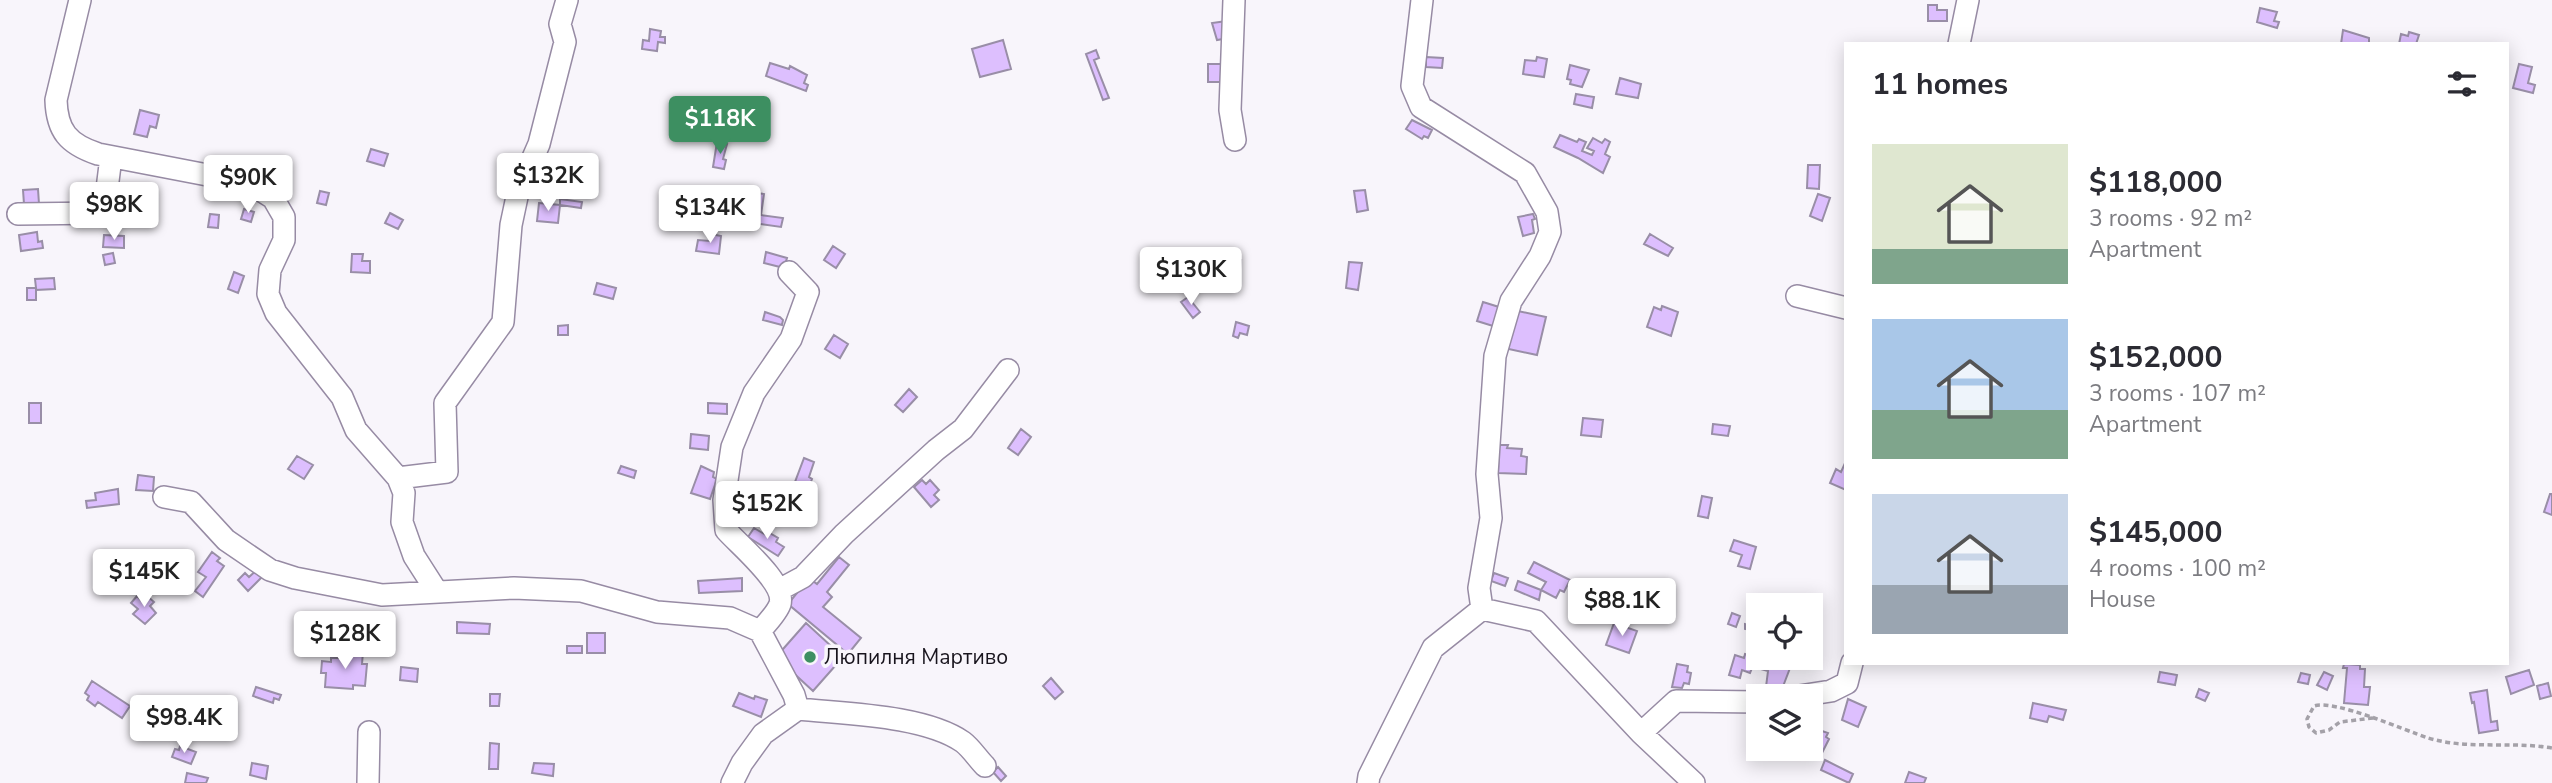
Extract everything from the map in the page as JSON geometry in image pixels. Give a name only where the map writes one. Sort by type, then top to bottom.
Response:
[{"type":"street","points":[[80,0],[56,100],[57,115],[64,134],[79,148],[111,157],[249,183],[273,198],[284,217],[284,240],[270,270],[268,294],[276,313],[342,397],[356,430],[398,478],[404,493],[402,522],[414,556],[437,592]]},
{"type":"street","points":[[398,478],[447,472],[445,403],[503,322],[511,225],[518,192],[539,145],[565,42],[560,24],[567,0]]},
{"type":"street","points":[[1234,0],[1230,110],[1235,140]]},
{"type":"street","points":[[1422,0],[1412,86],[1421,107],[1525,173],[1547,212],[1550,232],[1511,302],[1495,356],[1487,474],[1491,518],[1479,588],[1482,609]]},
{"type":"street","points":[[1959,42],[1968,0]]},
{"type":"street","points":[[18,214],[104,213],[111,157]]},
{"type":"street","points":[[760,631],[780,605],[779,590],[770,576],[726,530],[724,500],[732,447],[754,393],[791,339],[808,292],[789,272]]},
{"type":"street","points":[[1797,296],[1844,308]]},
{"type":"street","points":[[779,590],[803,577],[844,534],[936,450],[963,429],[1008,370]]},
{"type":"street","points":[[164,497],[191,502],[226,540],[270,570],[383,595],[514,588],[581,591],[657,612],[730,618],[760,631],[794,695],[798,709]]},
{"type":"street","points":[[1482,609],[1536,621],[1641,733],[1694,783]]},
{"type":"street","points":[[1368,783],[1369,776],[1433,648],[1482,609]]},
{"type":"street","points":[[1823,692],[1847,683],[1852,665]]},
{"type":"street","points":[[1641,733],[1676,701],[1746,702]]},
{"type":"street","points":[[732,783],[742,763],[763,734],[798,709],[887,718],[926,726],[962,742],[985,766]]},
{"type":"street","points":[[368,783],[369,732]]},
{"type":"path","points":[[2373,718],[2340,722],[2329,730],[2316,733],[2309,727],[2307,719],[2314,706],[2323,704],[2373,718],[2431,739],[2474,746],[2552,748]]},
{"type":"building","points":[[1928,5],[1937,5],[1937,10],[1947,10],[1947,21],[1928,21]]},
{"type":"building","points":[[2260,8],[2277,12],[2274,21],[2279,22],[2277,28],[2257,22]]},
{"type":"building","points":[[1227,21],[1229,38],[1217,40],[1212,23]]},
{"type":"building","points":[[650,29],[661,31],[660,37],[665,37],[665,43],[658,42],[657,51],[642,49],[643,40],[649,41]]},
{"type":"building","points":[[2343,30],[2369,38],[2369,42],[2341,42]]},
{"type":"building","points":[[2409,32],[2419,35],[2417,42],[2399,42],[2401,34],[2408,36]]},
{"type":"building","points":[[1003,40],[1011,69],[980,77],[972,49]]},
{"type":"building","points":[[1096,50],[1099,58],[1094,60],[1109,98],[1103,100],[1086,54]]},
{"type":"building","points":[[1426,57],[1443,58],[1442,68],[1426,67]]},
{"type":"building","points":[[1537,57],[1547,59],[1544,77],[1523,74],[1525,60],[1536,61]]},
{"type":"building","points":[[770,63],[789,69],[790,66],[807,75],[804,83],[808,85],[806,91],[766,76]]},
{"type":"building","points":[[1208,64],[1226,64],[1226,82],[1208,82]]},
{"type":"building","points":[[2519,64],[2532,67],[2528,83],[2535,85],[2533,93],[2513,88]]},
{"type":"building","points":[[1570,65],[1589,70],[1582,87],[1570,84],[1571,80],[1567,79]]},
{"type":"building","points":[[1620,78],[1641,84],[1638,98],[1616,94]]},
{"type":"building","points":[[1576,94],[1594,97],[1592,108],[1574,104]]},
{"type":"building","points":[[140,110],[159,115],[156,128],[150,126],[147,137],[134,134]]},
{"type":"building","points":[[1412,120],[1432,130],[1428,138],[1424,136],[1422,139],[1406,129]]},
{"type":"building","points":[[1560,135],[1577,142],[1579,139],[1586,142],[1582,151],[1592,155],[1594,151],[1587,148],[1593,138],[1602,143],[1605,139],[1610,142],[1605,154],[1610,157],[1603,173],[1554,147]]},
{"type":"building","points":[[717,142],[727,144],[723,159],[726,160],[724,169],[713,167]]},
{"type":"building","points":[[371,149],[388,154],[384,166],[367,161]]},
{"type":"building","points":[[1808,165],[1820,165],[1819,189],[1807,188]]},
{"type":"building","points":[[38,189],[39,204],[24,204],[23,190]]},
{"type":"building","points":[[1365,190],[1368,210],[1357,212],[1354,191]]},
{"type":"building","points":[[320,191],[329,193],[326,205],[317,203]]},
{"type":"building","points":[[745,191],[764,194],[761,215],[783,218],[781,227],[746,222],[747,219],[741,218]]},
{"type":"building","points":[[1818,194],[1830,198],[1822,221],[1810,216]]},
{"type":"building","points":[[560,199],[582,202],[581,208],[560,205]]},
{"type":"building","points":[[539,203],[560,205],[558,223],[537,221]]},
{"type":"building","points":[[244,209],[254,212],[251,222],[241,219]]},
{"type":"building","points":[[390,213],[403,220],[398,229],[385,223]]},
{"type":"building","points":[[210,214],[219,215],[218,228],[208,227]]},
{"type":"building","points":[[1533,214],[1534,233],[1523,236],[1518,217]]},
{"type":"building","points":[[37,232],[38,242],[42,241],[43,248],[21,251],[19,235]]},
{"type":"building","points":[[711,234],[721,236],[719,254],[696,251],[698,240],[710,241]]},
{"type":"building","points":[[1650,234],[1673,248],[1668,256],[1644,244]]},
{"type":"building","points":[[104,235],[124,236],[124,248],[103,247]]},
{"type":"building","points":[[833,246],[845,254],[836,268],[824,260]]},
{"type":"building","points":[[766,252],[787,258],[784,268],[764,263]]},
{"type":"building","points":[[113,253],[115,263],[105,265],[103,255]]},
{"type":"building","points":[[352,254],[363,254],[362,261],[370,261],[370,273],[351,272]]},
{"type":"building","points":[[1212,260],[1241,260],[1240,269],[1212,271]]},
{"type":"building","points":[[1349,262],[1362,263],[1358,290],[1346,288]]},
{"type":"building","points":[[234,272],[244,276],[238,293],[228,289]]},
{"type":"building","points":[[54,278],[55,289],[36,290],[36,300],[27,300],[27,288],[36,288],[35,279]]},
{"type":"building","points":[[597,283],[616,288],[613,299],[594,294]]},
{"type":"building","points":[[1188,297],[1200,312],[1193,318],[1181,302]]},
{"type":"building","points":[[1483,302],[1499,307],[1493,326],[1477,321]]},
{"type":"building","points":[[1662,306],[1678,312],[1671,336],[1647,327],[1654,307],[1661,310]]},
{"type":"building","points":[[1513,310],[1546,317],[1537,355],[1504,348]]},
{"type":"building","points":[[765,312],[780,317],[783,320],[782,325],[763,320]]},
{"type":"building","points":[[1236,322],[1249,326],[1247,335],[1240,333],[1238,338],[1233,336]]},
{"type":"building","points":[[568,325],[568,335],[558,335],[558,326]]},
{"type":"building","points":[[834,335],[848,344],[840,358],[825,349]]},
{"type":"building","points":[[909,389],[917,397],[903,412],[895,405]]},
{"type":"building","points":[[29,403],[41,403],[41,423],[29,423]]},
{"type":"building","points":[[708,403],[727,404],[727,414],[708,413]]},
{"type":"building","points":[[1583,418],[1603,420],[1601,437],[1581,435]]},
{"type":"building","points":[[1713,424],[1730,426],[1728,436],[1712,434]]},
{"type":"building","points":[[1021,429],[1031,437],[1018,455],[1008,448]]},
{"type":"building","points":[[691,434],[709,436],[708,450],[690,448]]},
{"type":"building","points":[[1499,445],[1522,449],[1521,456],[1527,457],[1526,474],[1498,473]]},
{"type":"building","points":[[297,456],[313,465],[304,479],[288,469]]},
{"type":"building","points":[[804,458],[814,462],[809,487],[795,482]]},
{"type":"building","points":[[1844,465],[1844,489],[1830,483],[1836,469],[1841,472]]},
{"type":"building","points":[[621,466],[636,471],[634,478],[618,473]]},
{"type":"building","points":[[701,466],[714,472],[713,477],[717,479],[710,499],[691,493]]},
{"type":"building","points":[[138,475],[154,477],[153,491],[136,490]]},
{"type":"building","points":[[922,480],[926,484],[930,480],[939,490],[934,495],[939,500],[931,507],[914,487]]},
{"type":"building","points":[[118,489],[119,504],[87,508],[86,501],[96,500],[95,493]]},
{"type":"building","points":[[2552,494],[2552,515],[2544,512]]},
{"type":"building","points":[[1702,496],[1712,498],[1708,518],[1698,516]]},
{"type":"building","points":[[754,528],[778,538],[776,542],[784,547],[778,556],[748,537]]},
{"type":"building","points":[[1734,540],[1756,547],[1750,569],[1738,566],[1742,555],[1730,551]]},
{"type":"building","points":[[212,552],[220,558],[217,561],[224,566],[203,597],[195,591],[206,577],[198,572]]},
{"type":"building","points":[[839,557],[849,565],[827,592],[832,597],[823,607],[861,638],[848,654],[788,604],[809,578],[817,584]]},
{"type":"building","points":[[1534,562],[1570,580],[1564,592],[1560,590],[1556,598],[1541,590],[1546,582],[1528,573]]},
{"type":"building","points":[[259,568],[265,574],[248,591],[238,580],[245,573],[249,577]]},
{"type":"building","points":[[1494,573],[1508,578],[1505,586],[1491,581]]},
{"type":"building","points":[[742,578],[742,591],[699,593],[698,581]]},
{"type":"building","points":[[1518,581],[1541,590],[1539,600],[1515,590]]},
{"type":"building","points":[[146,595],[154,602],[150,606],[156,613],[145,624],[133,614],[138,609],[131,603],[137,596],[141,600]]},
{"type":"building","points":[[1732,613],[1740,616],[1736,627],[1728,624]]},
{"type":"building","points":[[457,622],[490,624],[489,634],[457,633]]},
{"type":"building","name":"Люпилня Мартиво","points":[[806,623],[843,657],[813,691],[776,657]]},
{"type":"building","points":[[1614,623],[1637,631],[1629,653],[1606,645]]},
{"type":"building","points":[[587,633],[605,633],[605,653],[587,653]]},
{"type":"building","points":[[567,646],[582,646],[582,653],[567,653]]},
{"type":"building","points":[[341,651],[363,652],[362,664],[367,664],[365,686],[353,685],[353,689],[325,687],[326,673],[321,673],[322,661],[331,662],[331,658],[341,658]]},
{"type":"building","points":[[1746,654],[1746,670],[1751,670],[1750,673],[1742,670],[1740,678],[1729,675],[1735,655],[1744,658]]},
{"type":"building","points":[[1677,664],[1688,666],[1687,672],[1691,673],[1689,684],[1684,683],[1682,688],[1672,687]]},
{"type":"building","points":[[2344,665],[2360,665],[2360,669],[2365,669],[2364,687],[2370,687],[2368,705],[2344,703],[2347,668],[2343,668]]},
{"type":"building","points":[[401,667],[418,669],[417,682],[400,680]]},
{"type":"building","points":[[1764,670],[1789,670],[1784,684],[1766,684],[1768,671]]},
{"type":"building","points":[[2529,670],[2534,685],[2511,694],[2506,677]]},
{"type":"building","points":[[2160,672],[2177,675],[2175,685],[2158,682]]},
{"type":"building","points":[[2324,672],[2333,676],[2327,690],[2317,685]]},
{"type":"building","points":[[2301,673],[2310,675],[2308,684],[2298,682]]},
{"type":"building","points":[[1051,678],[1063,692],[1055,699],[1043,686]]},
{"type":"building","points":[[92,681],[130,706],[122,718],[98,702],[95,706],[87,700],[89,696],[85,693]]},
{"type":"building","points":[[2548,683],[2551,696],[2540,699],[2537,686]]},
{"type":"building","points":[[256,687],[281,695],[279,700],[274,698],[273,703],[253,696]]},
{"type":"building","points":[[2199,689],[2209,693],[2205,701],[2196,697]]},
{"type":"building","points":[[2487,690],[2491,722],[2497,721],[2498,730],[2479,733],[2470,693]]},
{"type":"building","points":[[739,693],[754,699],[755,696],[767,700],[761,717],[733,706]]},
{"type":"building","points":[[490,694],[500,694],[499,706],[490,706]]},
{"type":"building","points":[[1848,699],[1866,707],[1858,727],[1842,720]]},
{"type":"building","points":[[2033,703],[2066,710],[2063,720],[2049,716],[2047,722],[2030,718]]},
{"type":"building","points":[[1823,731],[1828,733],[1826,737],[1829,739],[1823,751]]},
{"type":"building","points":[[490,743],[499,744],[498,769],[489,769]]},
{"type":"building","points":[[180,746],[196,752],[191,764],[172,757],[175,749],[179,750]]},
{"type":"building","points":[[1825,760],[1853,774],[1849,783],[1821,770]]},
{"type":"building","points":[[252,763],[268,766],[266,779],[250,775]]},
{"type":"building","points":[[534,763],[554,764],[553,776],[532,773]]},
{"type":"building","points":[[998,767],[1006,776],[1001,781],[993,772]]},
{"type":"building","points":[[1909,772],[1926,778],[1924,783],[1905,783]]},
{"type":"building","points":[[187,773],[208,778],[206,783],[185,783]]},
{"type":"place","name":"Люпилня Мартиво","points":[[810,657]]}]
